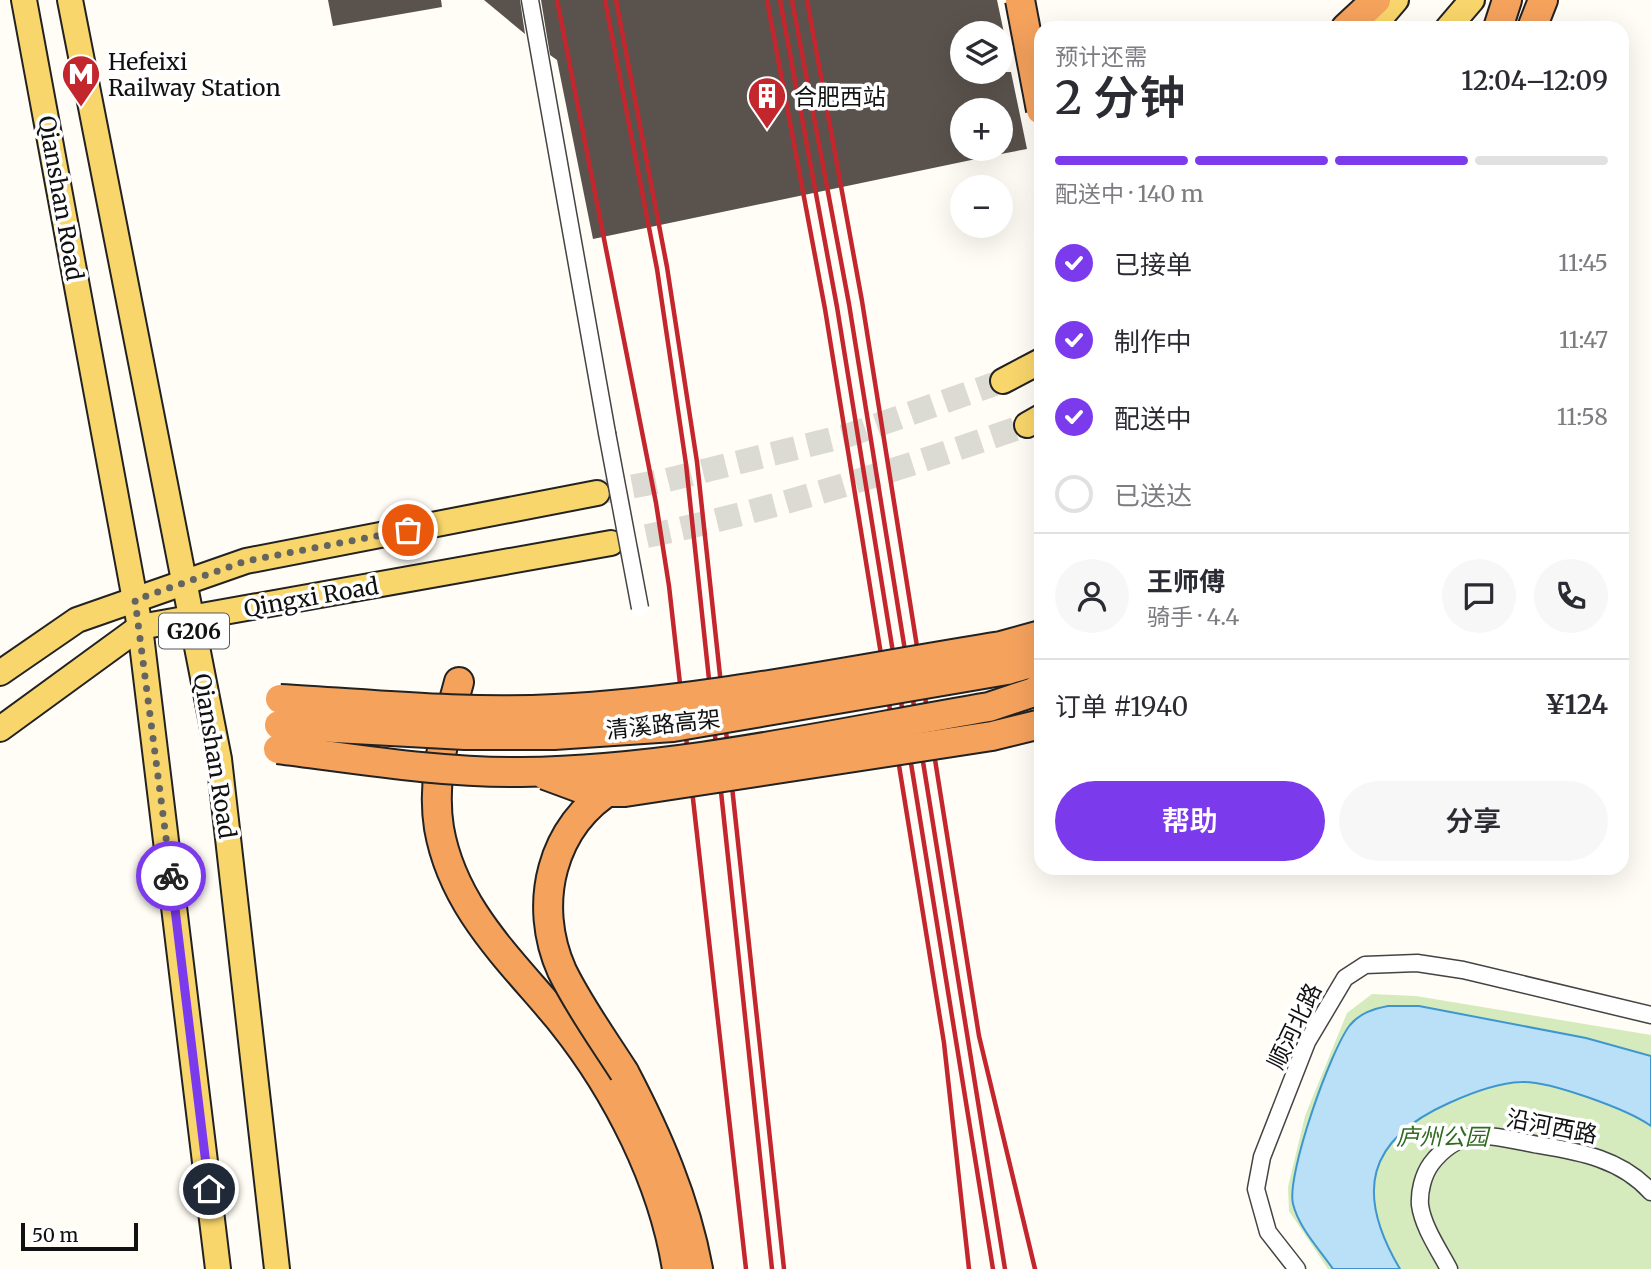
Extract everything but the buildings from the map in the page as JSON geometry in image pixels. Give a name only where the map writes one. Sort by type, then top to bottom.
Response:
[{"type":"highway","points":[[1020,0],[1023,12],[1026,31],[1020,0]]},
{"type":"highway","points":[[1354,21],[1376,0]]},
{"type":"highway","points":[[1365,21],[1382,0]]},
{"type":"highway","points":[[1500,21],[1507,0]]},
{"type":"highway","points":[[1535,21],[1545,0]]},
{"type":"highway","points":[[1543,21],[1545,0]]},
{"type":"highway","points":[[1029,46],[1034,73]]},
{"type":"highway","name":"清溪路高架","points":[[279,724],[466,710],[555,709],[668,698],[1001,646],[1034,637]]},
{"type":"highway","name":"清溪路高架","points":[[279,724],[465,735],[554,735],[673,727],[1007,670],[1034,662]]},
{"type":"highway","points":[[677,1269],[667,1222],[650,1177],[607,1088],[563,1023],[477,921],[447,860],[436,793],[441,746],[471,685],[514,752],[536,772],[591,792],[660,789],[992,736],[1034,726]]},
{"type":"highway","points":[[279,724],[434,767],[520,772],[681,759],[989,707],[1034,692]]},
{"type":"highway","points":[[681,759],[612,788],[590,805],[571,827],[552,869],[548,923],[562,971],[652,1125],[684,1210],[698,1269]]},
{"type":"main road","name":"Qianshan Road","points":[[24,0],[140,627],[218,1269]]},
{"type":"main road","name":"Qianshan Road","points":[[70,0],[219,759],[278,1269]]},
{"type":"main road","points":[[1378,21],[1396,0]]},
{"type":"main road","points":[[1454,21],[1472,0]]},
{"type":"main road","points":[[1003,381],[1034,364]]},
{"type":"main road","name":"Qingxi Road","points":[[0,673],[77,620],[246,561],[597,493]]},
{"type":"main road","name":"Qingxi Road","points":[[0,729],[140,627],[611,543]]},
{"type":"street","points":[[530,0],[640,607]]},
{"type":"street","name":"顺河北路","points":[[1297,1269],[1268,1232],[1256,1189],[1262,1157],[1307,1042],[1345,978],[1365,965],[1418,963],[1463,970],[1651,1015]]},
{"type":"street","name":"沿河西路","points":[[1449,1269],[1420,1206],[1421,1187],[1428,1168],[1453,1141],[1468,1137],[1498,1137],[1595,1155],[1614,1164],[1651,1192]]},
{"type":"green space","name":"庐州公园","points":[[1372,994],[1416,996],[1651,1035],[1651,1269],[1328,1269],[1289,1211],[1288,1187],[1305,1116],[1347,1013]]},
{"type":"water","points":[[1388,1006],[1419,1006],[1586,1038],[1651,1056],[1651,1126],[1588,1097],[1533,1083],[1493,1086],[1449,1103],[1421,1118],[1400,1134],[1385,1152],[1377,1171],[1374,1193],[1377,1216],[1400,1269],[1333,1269],[1296,1213],[1293,1189],[1296,1167],[1312,1113],[1342,1038],[1358,1017]]},
{"type":"tunnel","points":[[597,493],[667,480],[849,435],[1003,381]]},
{"type":"tunnel","points":[[611,543],[769,507],[925,460],[1027,425]]},
{"type":"railway","points":[[557,0],[656,503],[669,586],[746,1269]]},
{"type":"railway","points":[[605,0],[657,269],[686,464],[772,1269]]},
{"type":"railway","points":[[616,0],[667,267],[697,462],[784,1269]]},
{"type":"railway","points":[[767,0],[825,309],[944,1043],[969,1269]]},
{"type":"railway","points":[[780,0],[837,307],[993,1269]]},
{"type":"railway","points":[[792,0],[849,304],[1005,1269]]},
{"type":"railway","points":[[807,0],[862,301],[979,1036],[1035,1269]]},
{"type":"way so far","points":[[171,876],[135,600],[246,561],[408,530]]},
{"type":"place","name":"Hefeixi Railway Station","points":[[81,108]]},
{"type":"place","name":"合肥西站","points":[[767,130]]},
{"type":"route","points":[[171,876],[209,1189]]}]
